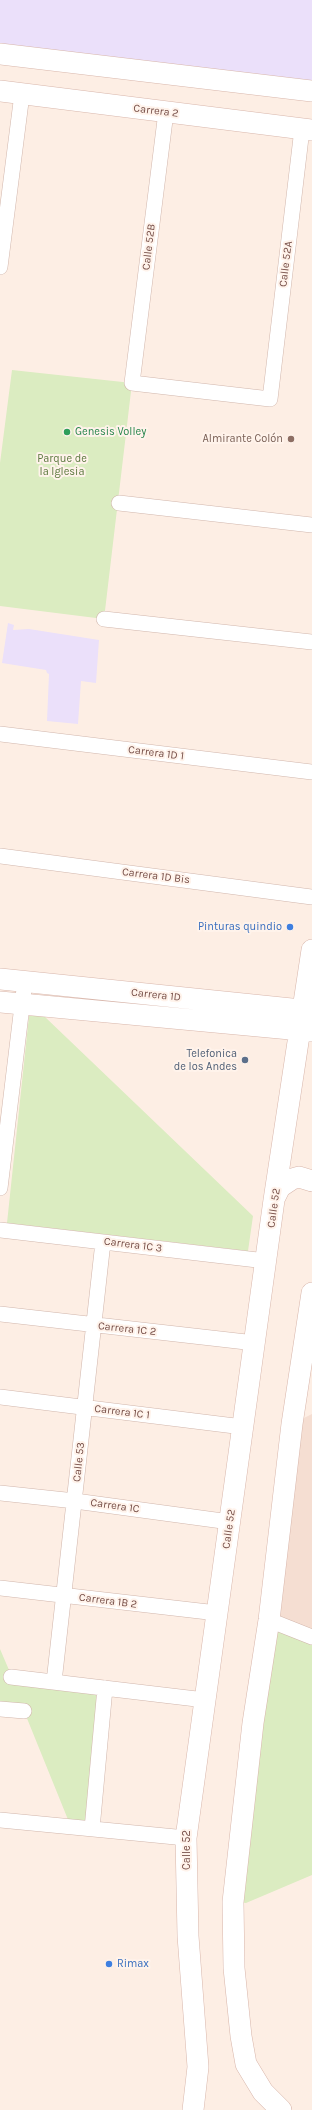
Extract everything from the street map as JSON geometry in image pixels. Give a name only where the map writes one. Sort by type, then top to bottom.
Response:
[{"type":"main road","points":[[0,54],[312,91]]},
{"type":"main road","name":"Carrera 2","points":[[0,91],[307,130]]},
{"type":"main road","name":"Calle 52","points":[[193,2110],[198,2067],[188,1936],[186,1838],[274,1200],[308,1019],[312,950]]},
{"type":"main road","name":"Carrera 1D","points":[[0,979],[25,981],[308,1019]]},
{"type":"main road","name":"Carrera 1D","points":[[0,1002],[308,1019]]},
{"type":"main road","points":[[274,1200],[276,1193],[285,1182],[299,1177],[312,1181]]},
{"type":"main road","points":[[281,2110],[263,2092],[246,2064],[241,2036],[234,1968],[232,1902],[254,1723],[269,1620],[292,1424],[312,1293]]},
{"type":"street","points":[[0,267],[22,94]]},
{"type":"street","name":"Calle 52B","points":[[166,112],[132,383],[270,399]]},
{"type":"street","name":"Calle 52A","points":[[270,399],[307,130]]},
{"type":"street","points":[[119,503],[312,525]]},
{"type":"street","points":[[104,619],[312,642]]},
{"type":"street","name":"Carrera 1D 1","points":[[0,734],[312,772]]},
{"type":"street","name":"Carrera 1D Bis","points":[[0,856],[312,897]]},
{"type":"street","points":[[0,1188],[25,981]]},
{"type":"street","name":"Carrera 1C 3","points":[[0,1230],[266,1260]]},
{"type":"street","name":"Calle 53","points":[[54,1682],[103,1242]]},
{"type":"street","name":"Carrera 1C 2","points":[[0,1314],[93,1326],[255,1343]]},
{"type":"street","name":"Carrera 1C 1","points":[[0,1397],[243,1427]]},
{"type":"street","name":"Carrera 1C","points":[[0,1493],[75,1501],[230,1522]]},
{"type":"street","name":"Carrera 1B 2","points":[[0,1588],[217,1614]]},
{"type":"street","points":[[269,1620],[312,1637]]},
{"type":"street","points":[[12,1677],[205,1700]]},
{"type":"street","points":[[92,1829],[106,1688]]},
{"type":"street","points":[[0,1709],[24,1711]]},
{"type":"street","points":[[0,1820],[186,1838]]},
{"type":"shaded area","points":[[0,0],[312,0],[312,91],[0,54]]},
{"type":"shaded area","points":[[8,623],[14,625],[13,630],[29,629],[99,640],[96,683],[81,681],[78,724],[47,721],[49,674],[46,670],[2,663]]},
{"type":"shaded area","points":[[312,1414],[312,1637],[269,1620],[292,1424]]},
{"type":"green space","name":"Parque de la Iglesia","points":[[12,370],[132,383],[104,619],[0,606],[0,463]]},
{"type":"green space","points":[[29,1016],[44,1016],[253,1216],[248,1251],[7,1223]]},
{"type":"green space","points":[[269,1620],[312,1637],[312,1875],[246,1903],[233,1902]]},
{"type":"green space","points":[[0,1649],[12,1677],[105,1688],[92,1829],[71,1827],[24,1711],[0,1709]]},
{"type":"place","name":"Genesis Volley","points":[[67,432]]},
{"type":"place","name":"Almirante Colón","points":[[291,439]]},
{"type":"place","name":"Pinturas quindio","points":[[290,927]]},
{"type":"place","name":"Telefonica de los Andes","points":[[245,1060]]},
{"type":"place","name":"Rimax","points":[[109,1964]]}]
